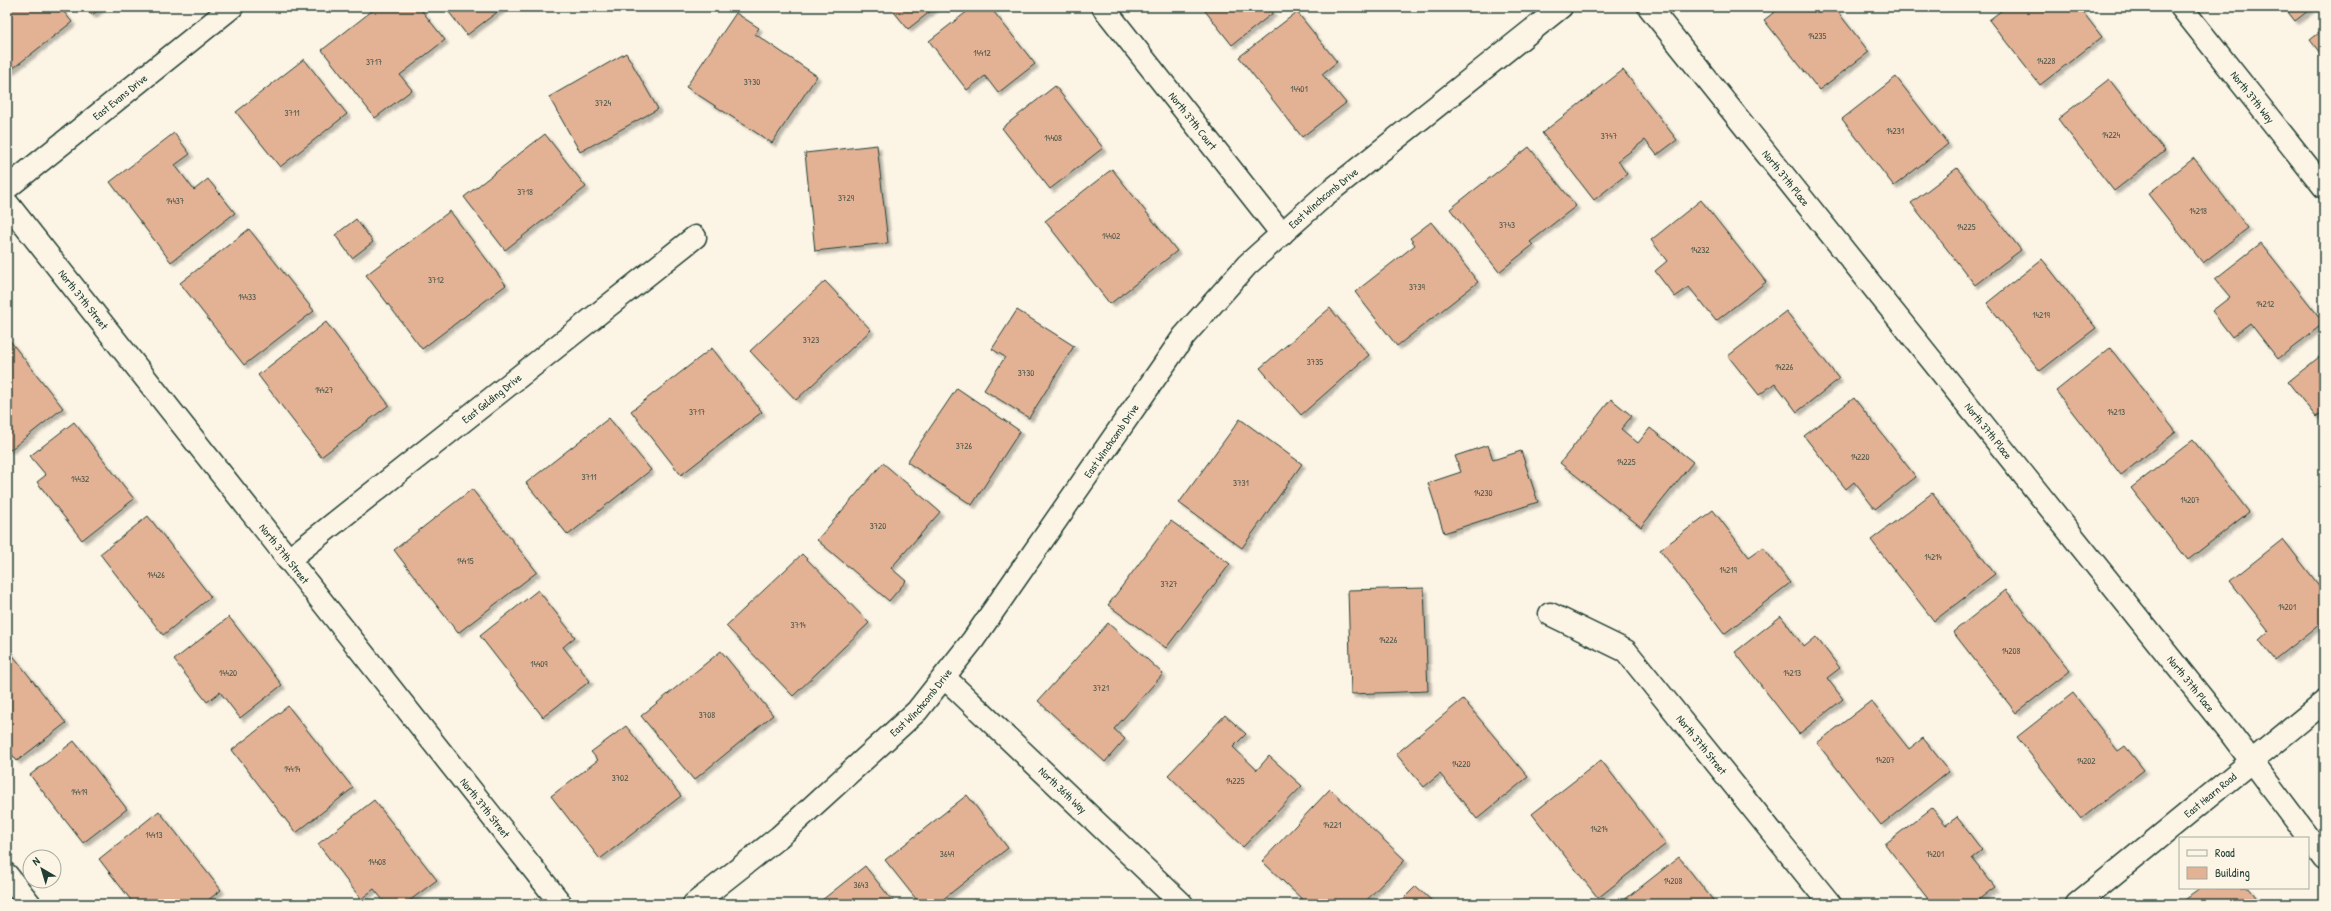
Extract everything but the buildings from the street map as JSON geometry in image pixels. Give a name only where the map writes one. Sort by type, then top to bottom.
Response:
[{"type":"street","name":"East Evans Drive","points":[[7,188],[232,7]]},
{"type":"street","name":"North 37th Court","points":[[1103,7],[1282,234]]},
{"type":"street","name":"East Winchcomb Drive","points":[[694,904],[778,837],[917,711],[973,640],[1184,336],[1247,264],[1324,196],[1561,7]]},
{"type":"street","name":"North 37th Place","points":[[1649,7],[2252,761],[2308,837]]},
{"type":"street","name":"North 37th Way","points":[[2181,7],[2324,187]]},
{"type":"street","name":"North 37th Street","points":[[7,203],[561,904]]},
{"type":"street","name":"East Gelding Drive","points":[[288,560],[695,237]]},
{"type":"street","name":"North 37th Street","points":[[1550,614],[1626,651],[1830,904]]},
{"type":"street","name":"North 36th Way","points":[[944,677],[1182,904]]},
{"type":"street","name":"East Hearn Road","points":[[2077,904],[2324,702]]},
{"type":"street","name":"North 37th Place","points":[[2309,838],[2324,858]]},
{"type":"street","points":[[7,875],[30,904]]}]
